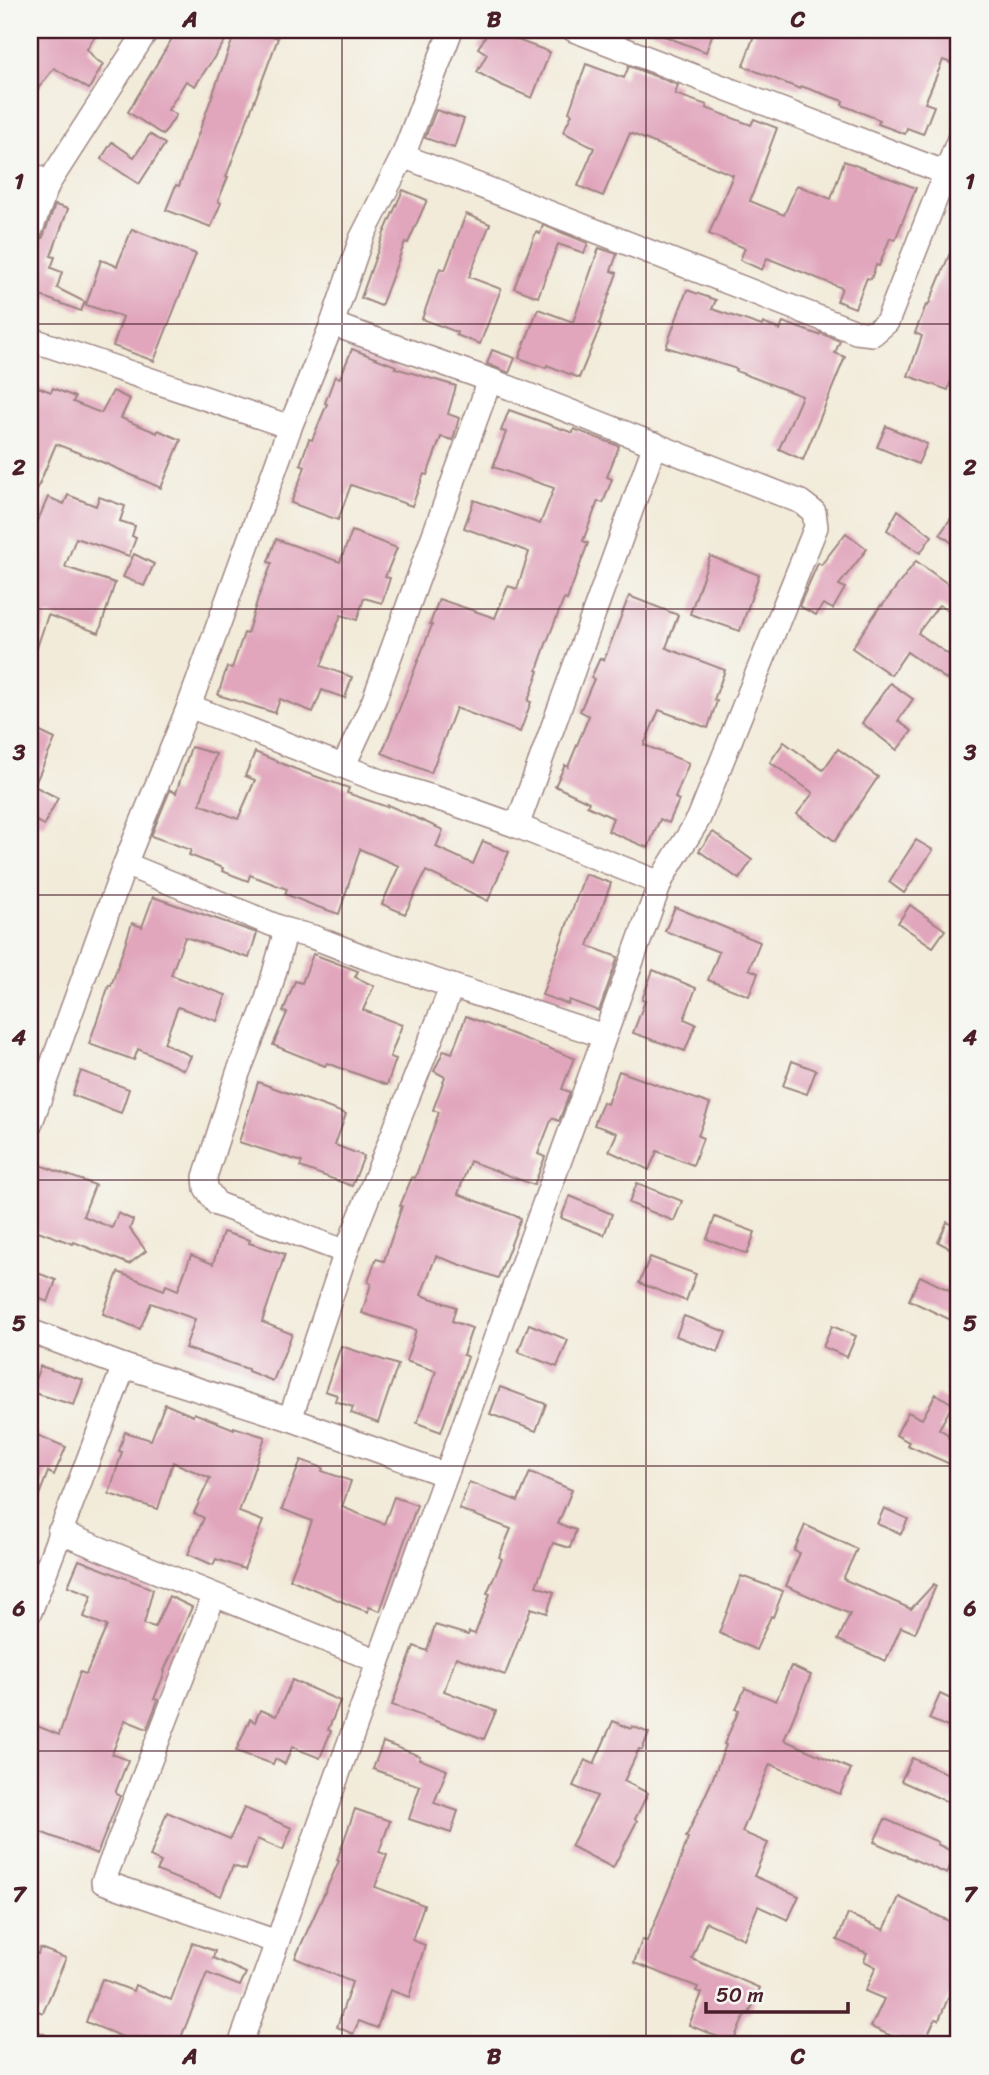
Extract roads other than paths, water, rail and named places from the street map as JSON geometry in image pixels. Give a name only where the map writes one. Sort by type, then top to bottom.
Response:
[{"type":"street","points":[[30,232],[39,178],[147,30]]},
{"type":"street","points":[[32,1111],[188,706],[290,427],[332,324],[361,239],[403,156],[452,30]]},
{"type":"street","points":[[574,30],[946,173]]},
{"type":"street","points":[[403,156],[856,332],[873,334],[887,322],[959,139]]},
{"type":"street","points":[[240,2045],[660,883],[699,818],[816,527],[814,512],[801,502],[490,380],[332,324]]},
{"type":"street","points":[[30,339],[290,427]]},
{"type":"street","points":[[344,765],[374,700],[490,380]]},
{"type":"street","points":[[517,826],[655,444]]},
{"type":"street","points":[[188,706],[383,782],[517,826],[660,883]]},
{"type":"street","points":[[125,864],[286,930],[604,1036]]},
{"type":"street","points":[[286,930],[266,1003],[238,1073],[205,1177],[206,1188],[217,1204],[346,1252]]},
{"type":"street","points":[[290,1419],[346,1252],[452,986]]},
{"type":"street","points":[[30,1331],[124,1366],[290,1419],[446,1475]]},
{"type":"street","points":[[30,1612],[124,1366]]},
{"type":"street","points":[[59,1532],[378,1661]]},
{"type":"street","points":[[214,1595],[103,1882],[277,1942]]},
{"type":"street","points":[[30,2041],[39,2045]]}]
